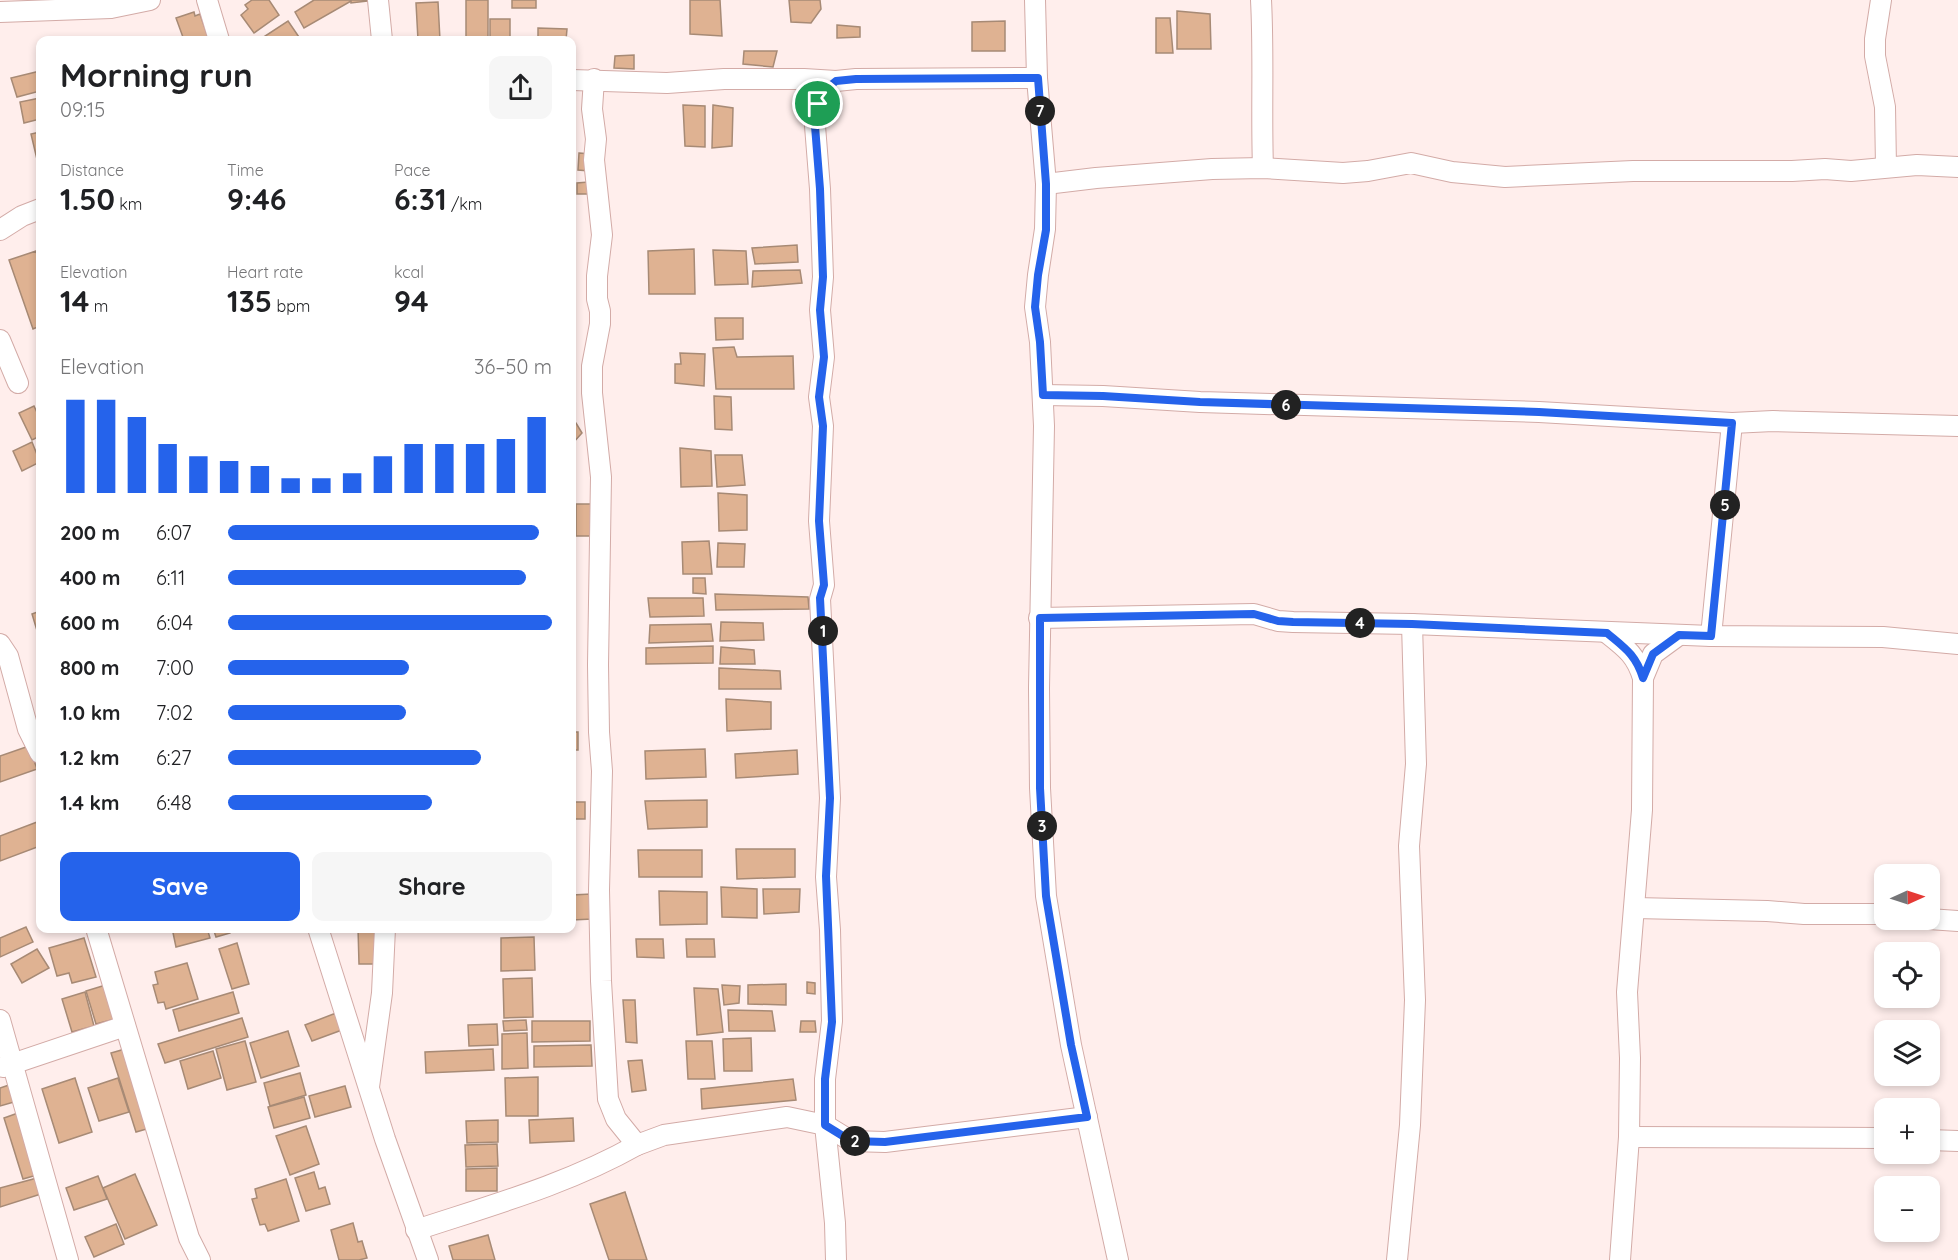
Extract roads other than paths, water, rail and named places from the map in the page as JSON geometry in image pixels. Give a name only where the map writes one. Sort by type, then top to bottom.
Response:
[{"type":"street","points":[[0,12],[111,8],[150,0]]},
{"type":"street","points":[[207,0],[218,36]]},
{"type":"street","points":[[378,0],[382,36]]},
{"type":"street","points":[[1035,0],[1046,184],[1046,230],[1035,307],[1040,342],[1043,395],[1040,788],[1046,896],[1071,1045],[1118,1260]]},
{"type":"street","points":[[1261,0],[1263,168]]},
{"type":"street","points":[[1881,0],[1875,39],[1875,56],[1885,107],[1886,167]]},
{"type":"street","points":[[576,80],[667,83],[724,79],[836,81],[1038,78]]},
{"type":"street","points":[[594,79],[592,109],[596,139],[594,160],[602,235],[597,276],[600,324],[592,366],[592,393],[601,477],[598,665],[602,771],[599,879],[601,981],[608,1099],[616,1119],[637,1145]]},
{"type":"street","points":[[836,81],[825,90],[818,104],[815,126],[820,189],[823,277],[820,310],[824,357],[819,397],[823,426],[819,521],[824,585],[820,598],[830,798],[826,876],[832,1022],[825,1079],[825,1125],[835,1223],[836,1260]]},
{"type":"street","points":[[1046,184],[1142,174],[1263,168],[1343,173],[1411,163],[1452,172],[1504,177],[1623,172],[1825,169],[1851,171],[1917,165],[1958,167]]},
{"type":"street","points":[[0,230],[22,216],[36,211]]},
{"type":"street","points":[[0,340],[18,383]]},
{"type":"street","points":[[1043,395],[1539,412],[1732,423],[1773,421],[1958,426]]},
{"type":"street","points":[[1711,636],[1732,423]]},
{"type":"street","points":[[1040,618],[1254,614],[1278,621],[1293,622],[1412,624],[1711,636],[1883,637],[1958,644]]},
{"type":"street","points":[[1397,1260],[1410,1125],[1415,1000],[1409,846],[1416,764],[1412,624]]},
{"type":"street","points":[[1607,633],[1628,650],[1638,662],[1643,678],[1642,810],[1627,992],[1630,1058],[1629,1137],[1620,1260]]},
{"type":"street","points":[[1643,678],[1653,654],[1679,635]]},
{"type":"street","points":[[0,644],[8,656],[28,729],[36,745]]},
{"type":"street","points":[[1635,908],[1874,914]]},
{"type":"street","points":[[1940,920],[1958,921]]},
{"type":"street","points":[[97,933],[189,1238],[200,1260]]},
{"type":"street","points":[[320,933],[369,1090],[428,1260]]},
{"type":"street","points":[[369,1090],[382,993],[386,933]]},
{"type":"street","points":[[0,1020],[6,1065],[61,1258]]},
{"type":"street","points":[[6,1065],[125,1026]]},
{"type":"street","points":[[416,1230],[543,1188],[664,1135],[787,1117],[825,1125],[851,1141],[885,1142],[1087,1117]]},
{"type":"street","points":[[1629,1137],[1874,1138]]},
{"type":"street","points":[[1940,1141],[1958,1142]]}]
